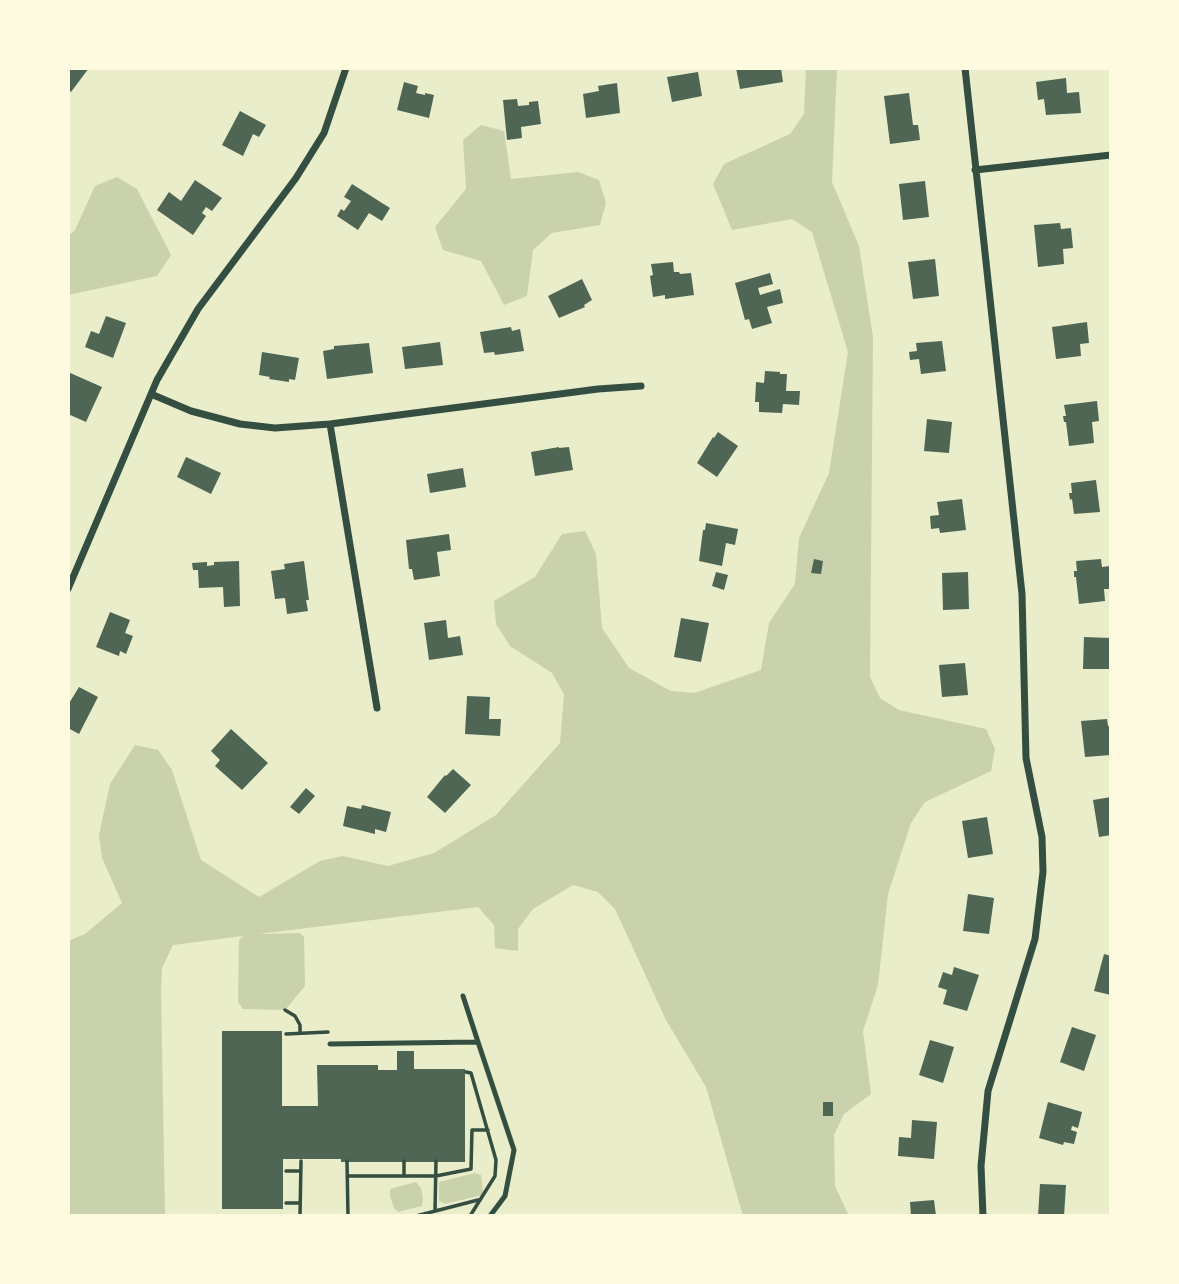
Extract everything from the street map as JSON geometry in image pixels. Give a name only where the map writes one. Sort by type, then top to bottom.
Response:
[{"type":"street","points":[[68,589],[157,380],[198,309],[296,177],[324,132],[346,68]]},
{"type":"street","points":[[965,68],[1022,594],[1027,758],[1042,836],[1044,872],[1035,939],[988,1091],[981,1166],[983,1216]]},
{"type":"street","points":[[975,170],[1111,155]]},
{"type":"street","points":[[150,394],[191,411],[240,424],[275,428],[330,424],[598,389],[641,386]]},
{"type":"street","points":[[330,424],[377,708]]},
{"type":"lane","points":[[463,996],[514,1150],[505,1196],[489,1216]]},
{"type":"lane","points":[[330,1044],[478,1042]]},
{"type":"path","points":[[285,1010],[295,1016],[300,1025],[300,1034]]},
{"type":"path","points":[[286,1034],[329,1032],[330,1044]]},
{"type":"path","points":[[466,1072],[471,1073],[496,1160],[495,1176],[470,1216]]},
{"type":"path","points":[[466,1130],[488,1130]]},
{"type":"path","points":[[347,1176],[436,1176],[471,1169],[472,1130]]},
{"type":"path","points":[[300,1216],[301,1161]]},
{"type":"path","points":[[347,1161],[348,1216]]},
{"type":"path","points":[[404,1161],[404,1176]]},
{"type":"path","points":[[435,1211],[436,1161]]},
{"type":"path","points":[[286,1171],[301,1171]]},
{"type":"path","points":[[416,1216],[480,1199]]},
{"type":"path","points":[[286,1202],[300,1203]]},
{"type":"green space","points":[[806,68],[837,68],[832,182],[859,246],[873,337],[870,677],[880,698],[899,710],[986,729],[995,749],[991,771],[925,802],[911,823],[888,894],[878,985],[863,1031],[871,1094],[844,1114],[834,1135],[835,1186],[849,1216],[743,1216],[706,1087],[666,1020],[615,909],[598,892],[573,885],[533,909],[518,929],[518,951],[495,948],[494,925],[478,907],[258,934],[300,933],[304,937],[305,986],[285,1010],[243,1009],[238,1002],[239,940],[243,936],[173,945],[162,968],[161,990],[165,1216],[68,1216],[68,941],[85,934],[122,903],[102,858],[99,835],[110,784],[135,745],[158,750],[172,770],[201,860],[259,897],[320,861],[343,856],[388,866],[434,853],[496,815],[560,743],[564,694],[552,673],[510,646],[496,624],[494,601],[535,577],[562,534],[585,531],[596,554],[602,628],[629,668],[671,691],[694,693],[761,670],[769,623],[795,584],[799,538],[829,473],[848,352],[812,232],[792,219],[732,230],[713,184],[724,164],[790,134],[804,114]]},
{"type":"green space","points":[[481,125],[504,131],[511,179],[578,172],[599,180],[606,203],[600,225],[552,233],[533,250],[527,296],[504,305],[481,261],[443,250],[435,227],[466,189],[463,140]]},
{"type":"green space","points":[[117,177],[137,189],[171,255],[157,276],[68,295],[68,236],[75,230],[95,186]]},
{"type":"green space","points":[[475,1173],[481,1175],[482,1195],[445,1204],[439,1201],[439,1182]]},
{"type":"green space","points":[[416,1182],[421,1188],[422,1206],[398,1212],[394,1208],[390,1189]]},
{"type":"building","points":[[68,68],[89,68],[71,92],[68,90]]},
{"type":"building","points":[[736,68],[781,68],[783,82],[740,89]]},
{"type":"building","points":[[698,72],[702,96],[672,102],[667,77]]},
{"type":"building","points":[[1066,78],[1067,93],[1079,92],[1081,113],[1046,115],[1044,99],[1038,100],[1036,82]]},
{"type":"building","points":[[404,82],[418,86],[416,93],[434,95],[429,118],[397,110]]},
{"type":"building","points":[[617,83],[620,113],[586,118],[583,94],[599,91],[598,86]]},
{"type":"building","points":[[909,93],[913,125],[918,125],[920,140],[890,144],[884,96]]},
{"type":"building","points":[[517,99],[518,106],[538,101],[541,124],[521,127],[522,138],[507,140],[503,100]]},
{"type":"building","points":[[240,111],[266,125],[259,137],[253,134],[243,156],[222,145]]},
{"type":"building","points":[[195,180],[222,198],[212,211],[206,207],[202,213],[206,216],[193,235],[157,210],[169,192],[181,201]]},
{"type":"building","points":[[925,181],[929,217],[903,220],[899,184]]},
{"type":"building","points":[[352,184],[390,208],[382,221],[369,213],[358,230],[337,216],[351,201],[344,197]]},
{"type":"building","points":[[1060,223],[1061,229],[1071,228],[1073,248],[1063,249],[1064,264],[1038,267],[1034,225]]},
{"type":"building","points":[[935,259],[939,296],[913,299],[908,262]]},
{"type":"building","points":[[673,262],[674,272],[691,273],[694,295],[665,299],[665,295],[653,297],[651,264]]},
{"type":"building","points":[[770,273],[773,284],[758,288],[760,295],[780,289],[783,303],[767,307],[772,323],[752,329],[749,319],[745,320],[735,283]]},
{"type":"building","points":[[582,279],[592,300],[584,305],[585,307],[559,318],[548,296]]},
{"type":"building","points":[[106,316],[126,323],[113,358],[85,347],[91,331],[99,334]]},
{"type":"building","points":[[1087,322],[1089,343],[1080,344],[1081,356],[1056,359],[1052,327]]},
{"type":"building","points":[[511,327],[512,331],[520,329],[524,351],[495,355],[494,352],[484,353],[480,332]]},
{"type":"building","points":[[942,341],[946,371],[921,374],[919,359],[910,360],[909,352],[917,351],[916,343]]},
{"type":"building","points":[[440,342],[443,365],[405,369],[402,347]]},
{"type":"building","points":[[369,343],[373,373],[327,379],[323,351],[334,349],[334,346]]},
{"type":"building","points":[[262,352],[299,358],[295,380],[289,379],[289,382],[259,375]]},
{"type":"building","points":[[765,371],[787,374],[786,391],[800,391],[799,405],[783,404],[782,413],[759,412],[759,402],[755,402],[756,382],[764,383]]},
{"type":"building","points":[[68,372],[102,387],[86,422],[68,414]]},
{"type":"building","points":[[1097,401],[1099,421],[1092,422],[1094,443],[1069,446],[1063,416],[1066,416],[1064,405]]},
{"type":"building","points":[[927,419],[952,422],[949,453],[924,451]]},
{"type":"building","points":[[718,432],[738,446],[717,477],[697,463]]},
{"type":"building","points":[[569,447],[573,470],[535,476],[531,452]]},
{"type":"building","points":[[186,457],[221,473],[211,494],[177,477]]},
{"type":"building","points":[[463,468],[466,487],[430,493],[427,474]]},
{"type":"building","points":[[1096,480],[1100,512],[1074,514],[1069,493],[1072,493],[1071,483]]},
{"type":"building","points":[[962,499],[966,530],[940,533],[939,528],[931,529],[930,516],[939,515],[937,502]]},
{"type":"building","points":[[706,523],[738,529],[735,545],[726,543],[722,566],[699,561]]},
{"type":"building","points":[[449,534],[451,550],[437,552],[440,576],[414,580],[412,569],[409,569],[406,540]]},
{"type":"building","points":[[814,559],[823,561],[821,574],[811,573]]},
{"type":"building","points":[[1101,559],[1102,567],[1110,566],[1111,589],[1104,589],[1105,601],[1079,604],[1074,577],[1074,571],[1077,571],[1076,561]]},
{"type":"building","points":[[239,561],[240,606],[224,607],[223,587],[199,588],[198,570],[193,570],[192,563],[207,562],[207,566],[214,565],[214,562]]},
{"type":"building","points":[[304,561],[308,611],[287,614],[285,598],[275,599],[271,571],[285,569],[284,564]]},
{"type":"building","points":[[716,572],[728,575],[724,590],[712,586]]},
{"type":"building","points":[[968,572],[969,609],[943,610],[942,573]]},
{"type":"building","points":[[110,612],[130,620],[125,633],[133,636],[126,654],[120,651],[119,656],[96,647]]},
{"type":"building","points":[[681,618],[709,623],[701,662],[674,657]]},
{"type":"building","points":[[446,620],[448,638],[460,636],[463,655],[429,660],[424,623]]},
{"type":"building","points":[[1084,637],[1111,638],[1109,669],[1083,669]]},
{"type":"building","points":[[965,663],[968,695],[942,697],[939,665]]},
{"type":"building","points":[[79,687],[98,697],[79,734],[68,728],[68,705]]},
{"type":"building","points":[[467,696],[490,697],[489,719],[501,719],[500,736],[465,734]]},
{"type":"building","points":[[1107,719],[1108,726],[1111,726],[1111,755],[1085,757],[1081,721]]},
{"type":"building","points":[[231,729],[268,763],[242,790],[215,766],[220,760],[211,751]]},
{"type":"building","points":[[453,769],[471,785],[445,813],[427,797]]},
{"type":"building","points":[[306,788],[315,796],[299,814],[290,807]]},
{"type":"building","points":[[1111,797],[1111,835],[1099,837],[1093,800]]},
{"type":"building","points":[[362,805],[391,812],[386,832],[375,829],[375,834],[343,826],[347,806],[361,809]]},
{"type":"building","points":[[987,817],[993,854],[968,858],[962,821]]},
{"type":"building","points":[[968,894],[994,898],[989,934],[963,931]]},
{"type":"building","points":[[1104,954],[1111,956],[1111,995],[1094,991]]},
{"type":"building","points":[[954,967],[979,975],[967,1011],[943,1004],[947,990],[938,987],[943,972],[952,975]]},
{"type":"building","points":[[1072,1027],[1096,1035],[1084,1071],[1060,1062]]},
{"type":"building","points":[[222,1031],[282,1031],[282,1106],[318,1106],[317,1065],[378,1065],[378,1070],[397,1070],[397,1051],[414,1051],[414,1069],[465,1069],[465,1162],[283,1159],[283,1209],[222,1209]]},
{"type":"building","points":[[930,1040],[954,1047],[943,1083],[919,1075]]},
{"type":"building","points":[[823,1102],[833,1102],[833,1116],[823,1116]]},
{"type":"building","points":[[1048,1102],[1082,1112],[1078,1128],[1072,1126],[1071,1130],[1077,1132],[1074,1144],[1064,1142],[1063,1145],[1039,1138]]},
{"type":"building","points":[[912,1120],[937,1122],[934,1159],[898,1156],[899,1137],[911,1138]]},
{"type":"building","points":[[1040,1184],[1066,1185],[1064,1216],[1038,1216]]},
{"type":"building","points":[[934,1200],[936,1216],[911,1216],[910,1202]]}]
